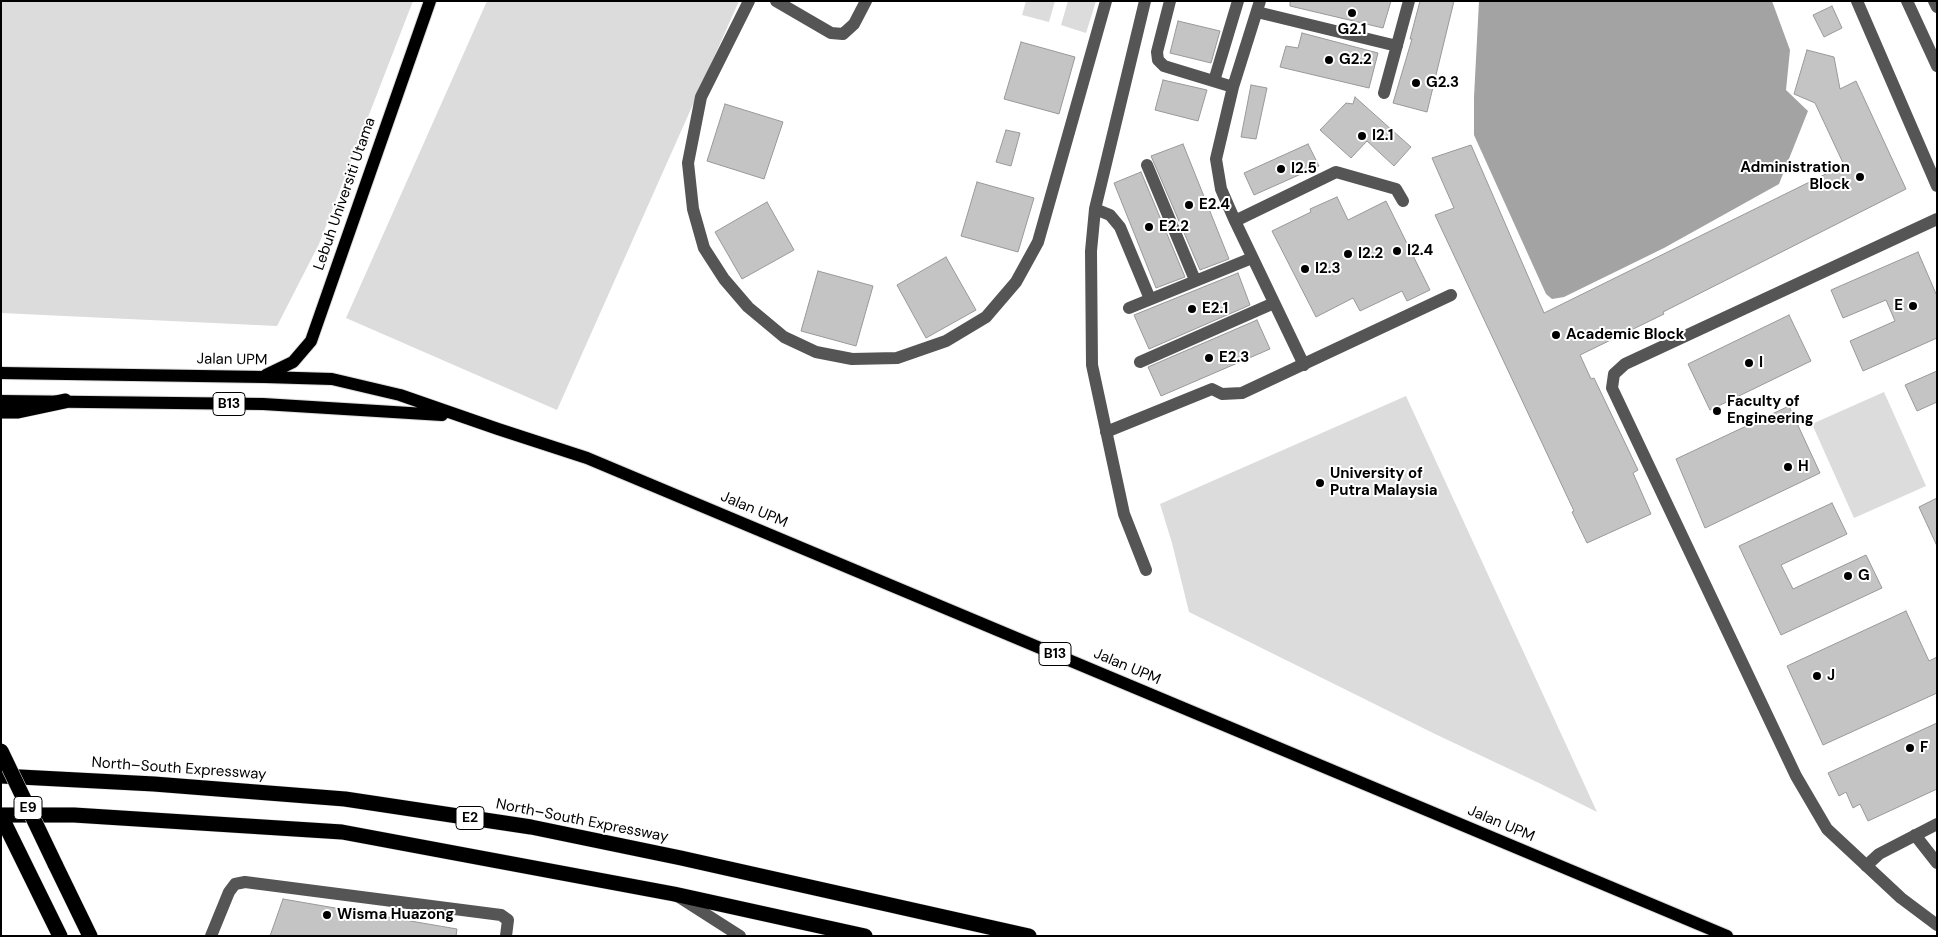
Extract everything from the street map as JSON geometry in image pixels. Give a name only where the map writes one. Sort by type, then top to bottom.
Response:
[{"type":"highway","points":[[1,411],[18,411],[65,402]]},
{"type":"highway","name":"E9","points":[[1,751],[90,936]]},
{"type":"highway","name":"North–South Expressway","points":[[1,776],[154,784],[345,799],[530,827],[680,858],[1029,936]]},
{"type":"highway","points":[[1,815],[74,815],[342,832],[674,894],[865,936]]},
{"type":"highway","name":"E9","points":[[1,815],[60,936]]},
{"type":"main road","name":"Lebuh Universiti Utama","points":[[264,376],[293,362],[311,341],[430,1]]},
{"type":"main road","name":"Jalan UPM","points":[[1,373],[264,376],[332,379],[400,396],[587,458],[1727,936]]},
{"type":"main road","name":"Jalan UPM","points":[[1,401],[263,404],[457,416]]},
{"type":"street","points":[[749,1],[701,97],[688,163],[693,209],[704,248],[724,279],[748,307],[784,336],[816,352],[852,359],[897,358],[946,341],[986,317],[1016,282],[1038,242],[1106,1]]},
{"type":"street","points":[[776,1],[831,33],[843,34],[854,24],[866,1]]},
{"type":"street","points":[[1145,1],[1095,209],[1091,251],[1092,365],[1124,514],[1146,570]]},
{"type":"street","points":[[1170,1],[1157,52],[1158,60],[1164,66],[1234,87]]},
{"type":"street","points":[[1214,80],[1238,1]]},
{"type":"street","points":[[1384,93],[1409,1]]},
{"type":"street","points":[[1857,1],[1937,186]]},
{"type":"street","points":[[1907,1],[1937,66]]},
{"type":"street","points":[[1934,1],[1937,7]]},
{"type":"street","points":[[1304,364],[1252,258],[1221,189],[1216,159],[1234,87],[1258,7],[1397,46]]},
{"type":"street","points":[[1147,165],[1195,280]]},
{"type":"street","points":[[1235,221],[1336,172],[1396,189],[1403,201]]},
{"type":"street","points":[[1095,209],[1110,215],[1120,227],[1150,299]]},
{"type":"street","points":[[1937,219],[1625,364],[1614,374],[1612,388],[1796,776],[1827,829],[1901,898],[1937,925]]},
{"type":"street","points":[[1128,308],[1252,258]]},
{"type":"street","points":[[1106,432],[1212,389],[1222,394],[1242,393],[1451,295]]},
{"type":"street","points":[[1140,362],[1274,303]]},
{"type":"street","points":[[1866,866],[1879,854],[1937,824]]},
{"type":"street","points":[[1915,835],[1937,862]]},
{"type":"street","points":[[212,936],[228,892],[235,884],[245,882],[501,915],[508,920],[506,936]]},
{"type":"street","points":[[674,894],[740,936]]},
{"type":"shaded area","points":[[1,1],[413,1],[319,244],[277,326],[1,313]]},
{"type":"shaded area","points":[[487,1],[739,1],[557,410],[346,318]]},
{"type":"shaded area","points":[[1026,1],[1055,1],[1049,22],[1022,15]]},
{"type":"shaded area","points":[[1068,1],[1096,1],[1086,33],[1061,25]]},
{"type":"shaded area","points":[[1479,1],[1772,1],[1790,50],[1786,90],[1808,111],[1779,184],[1664,248],[1564,297],[1552,299],[1546,294],[1474,135]]},
{"type":"shaded area","points":[[1884,392],[1926,486],[1854,518],[1812,424]]},
{"type":"shaded area","points":[[1406,396],[1597,812],[1189,612],[1160,504]]},
{"type":"building","name":"G2.1","points":[[1290,1],[1391,1],[1383,28],[1290,6]]},
{"type":"building","points":[[1420,1],[1454,1],[1427,112],[1393,103],[1412,39],[1410,39]]},
{"type":"building","points":[[1832,6],[1842,28],[1824,37],[1813,15]]},
{"type":"building","points":[[1178,21],[1220,31],[1211,63],[1170,53]]},
{"type":"building","name":"G2.2","points":[[1302,33],[1378,53],[1369,88],[1280,67],[1286,46],[1298,48]]},
{"type":"building","points":[[1021,42],[1075,57],[1059,114],[1004,99]]},
{"type":"building","points":[[1807,50],[1834,57],[1840,89],[1856,81],[1906,189],[1663,312],[1664,314],[1580,355],[1591,379],[1594,378],[1638,470],[1633,473],[1651,514],[1587,543],[1572,512],[1574,511],[1435,215],[1454,208],[1432,158],[1471,145],[1544,313],[1844,165],[1815,103],[1794,94]]},
{"type":"building","points":[[1163,80],[1207,90],[1198,121],[1155,110]]},
{"type":"building","points":[[1251,85],[1267,88],[1256,139],[1241,137]]},
{"type":"building","name":"I2.1","points":[[1355,97],[1411,147],[1394,166],[1367,141],[1351,158],[1320,130],[1346,103],[1353,104]]},
{"type":"building","points":[[725,104],[783,122],[764,179],[707,161]]},
{"type":"building","points":[[1006,130],[1020,133],[1011,166],[996,162]]},
{"type":"building","name":"E2.4","points":[[1183,144],[1229,259],[1200,270],[1151,156]]},
{"type":"building","name":"I2.5","points":[[1308,144],[1319,166],[1254,195],[1244,173]]},
{"type":"building","name":"E2.2","points":[[1141,172],[1185,277],[1156,288],[1114,183]]},
{"type":"building","points":[[977,182],[1034,198],[1018,252],[961,236]]},
{"type":"building","points":[[1337,197],[1348,220],[1386,201],[1430,290],[1407,301],[1402,291],[1360,311],[1353,298],[1316,317],[1272,231],[1311,212],[1310,209]]},
{"type":"building","points":[[767,202],[794,250],[742,279],[715,232]]},
{"type":"building","name":"E","points":[[1918,252],[1937,296],[1937,338],[1863,371],[1850,341],[1895,321],[1886,300],[1843,318],[1831,290]]},
{"type":"building","points":[[946,257],[976,310],[926,338],[897,285]]},
{"type":"building","points":[[818,271],[873,286],[856,346],[801,331]]},
{"type":"building","name":"E2.1","points":[[1238,273],[1250,305],[1149,349],[1134,315]]},
{"type":"building","name":"I","points":[[1789,315],[1811,361],[1710,410],[1688,364]]},
{"type":"building","name":"E2.3","points":[[1257,320],[1270,349],[1161,396],[1148,367]]},
{"type":"building","points":[[1937,371],[1937,402],[1917,411],[1905,385]]},
{"type":"building","name":"H","points":[[1789,406],[1820,473],[1705,528],[1676,459]]},
{"type":"building","points":[[1937,498],[1937,546],[1919,507]]},
{"type":"building","name":"G","points":[[1832,503],[1847,534],[1781,565],[1793,589],[1866,555],[1882,588],[1781,635],[1739,546]]},
{"type":"building","name":"J","points":[[1906,611],[1929,661],[1937,657],[1937,693],[1823,745],[1787,666]]},
{"type":"building","name":"F","points":[[1937,723],[1937,789],[1868,821],[1860,804],[1853,808],[1846,792],[1839,796],[1828,773]]},
{"type":"building","name":"Wisma Huazong","points":[[283,899],[457,929],[456,936],[270,936]]},
{"type":"place","name":"G2.1","points":[[1352,13]]},
{"type":"place","name":"G2.2","points":[[1329,60]]},
{"type":"place","name":"G2.3","points":[[1416,83]]},
{"type":"place","name":"I2.1","points":[[1362,136]]},
{"type":"place","name":"I2.5","points":[[1281,169]]},
{"type":"place","name":"Administration Block","points":[[1860,177]]},
{"type":"place","name":"E2.4","points":[[1189,205]]},
{"type":"place","name":"E2.2","points":[[1149,227]]},
{"type":"place","name":"I2.4","points":[[1397,251]]},
{"type":"place","name":"I2.2","points":[[1348,254]]},
{"type":"place","name":"I2.3","points":[[1305,269]]},
{"type":"place","name":"E","points":[[1913,306]]},
{"type":"place","name":"E2.1","points":[[1192,309]]},
{"type":"place","name":"Academic Block","points":[[1556,335]]},
{"type":"place","name":"E2.3","points":[[1209,358]]},
{"type":"place","name":"I","points":[[1749,363]]},
{"type":"place","name":"Faculty of Engineering","points":[[1717,411]]},
{"type":"place","name":"H","points":[[1788,467]]},
{"type":"place","name":"University of Putra Malaysia","points":[[1320,483]]},
{"type":"place","name":"G","points":[[1848,576]]},
{"type":"place","name":"J","points":[[1817,676]]},
{"type":"place","name":"F","points":[[1910,748]]},
{"type":"place","name":"Wisma Huazong","points":[[327,915]]}]
